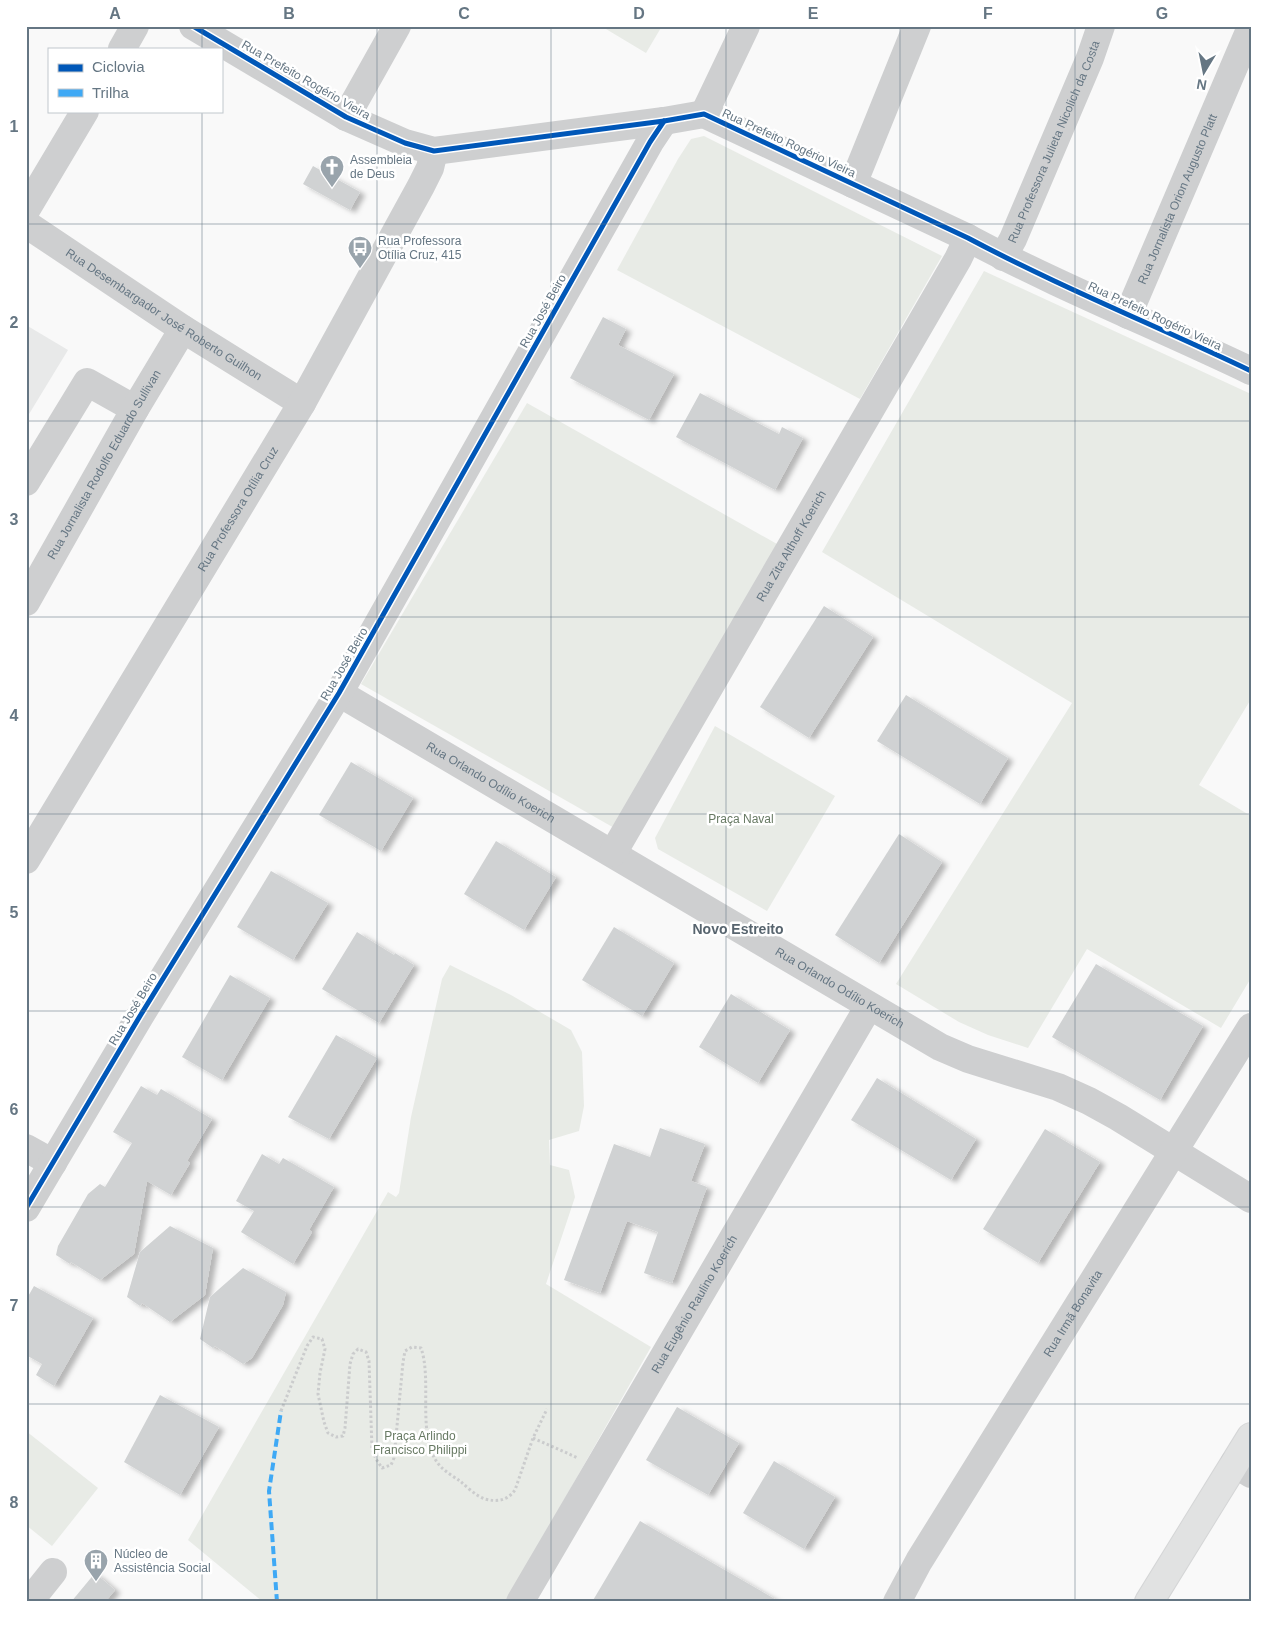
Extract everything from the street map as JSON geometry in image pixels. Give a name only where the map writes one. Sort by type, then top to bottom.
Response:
[{"type":"main road","points":[[1149,1602],[1242,1468],[1251,1437]]},
{"type":"street","points":[[123,48],[135,26]]},
{"type":"street","name":"Rua Prefeito Rogério Vieira","points":[[193,26],[346,117],[405,143],[434,150],[664,121],[704,114],[1128,315],[1249,365]]},
{"type":"street","points":[[346,117],[397,26]]},
{"type":"street","points":[[704,114],[746,26]]},
{"type":"street","points":[[853,184],[917,26]]},
{"type":"street","name":"Rua Professora Julieta Nicolich da Costa","points":[[1004,257],[1014,239],[1086,67],[1101,26]]},
{"type":"street","name":"Rua Jornalista Orion Augusto Platt","points":[[1128,315],[1251,27]]},
{"type":"street","points":[[26,210],[84,112]]},
{"type":"street","name":"Rua José Beiro","points":[[26,1208],[140,1016],[339,693],[664,121]]},
{"type":"street","name":"Rua Professora Otília Cruz","points":[[26,860],[302,403],[421,186],[430,168],[434,150]]},
{"type":"street","name":"Rua Desembargador José Roberto Guilhon","points":[[26,224],[183,329],[302,403]]},
{"type":"street","name":"Rua Zita Althoff Koerich","points":[[612,853],[958,259],[968,238]]},
{"type":"street","name":"Rua Jornalista Rodolfo Eduardo Sullivan","points":[[26,602],[135,409],[183,329]]},
{"type":"street","points":[[26,482],[87,382],[135,409]]},
{"type":"street","name":"Rua Orlando Odílio Koerich","points":[[339,693],[940,1047],[968,1059],[1058,1088],[1089,1101],[1251,1199]]},
{"type":"street","name":"Rua Eugênio Raulino Koerich","points":[[520,1602],[869,1006]]},
{"type":"street","name":"Rua Irmã Bonavita","points":[[897,1602],[919,1561],[1172,1151],[1251,1027]]},
{"type":"street","points":[[26,1148],[52,1164]]},
{"type":"street","points":[[29,1602],[53,1572]]},
{"type":"path","points":[[281,1411],[306,1346],[313,1337],[322,1339],[325,1349],[318,1394],[324,1422],[328,1434],[336,1437],[343,1436],[350,1364],[353,1354],[358,1349],[366,1352],[369,1361],[372,1449],[382,1468],[391,1465],[394,1458],[405,1351],[412,1347],[421,1348],[425,1358],[427,1422],[432,1452],[441,1467],[482,1498],[492,1501],[504,1500],[511,1496],[515,1490],[533,1438],[547,1409]]},
{"type":"path","points":[[533,1438],[599,1468]]},
{"type":"shaded area","points":[[26,325],[68,350],[26,419]]},
{"type":"green space","points":[[601,26],[662,26],[646,53]]},
{"type":"green space","points":[[704,136],[942,256],[860,399],[617,270],[678,159],[691,139]]},
{"type":"green space","points":[[984,271],[1251,394],[1251,699],[1199,785],[1251,816],[1251,978],[1221,1028],[1087,949],[1028,1048],[988,1035],[959,1022],[896,984],[1072,703],[822,552]]},
{"type":"green space","points":[[527,403],[777,544],[616,829],[361,684]]},
{"type":"green space","name":"Praça Naval","points":[[715,726],[835,796],[767,911],[658,849],[655,838]]},
{"type":"green space","name":"Praça Arlindo Francisco Philippi","points":[[450,965],[511,995],[571,1030],[582,1052],[584,1106],[579,1131],[549,1140],[550,1165],[569,1170],[575,1197],[546,1284],[651,1347],[506,1602],[263,1602],[188,1540],[388,1192],[396,1197],[399,1193],[411,1117],[442,979]]},
{"type":"green space","points":[[26,1431],[98,1488],[52,1546],[26,1525]]},
{"type":"building","name":"Assembleia de Deus","points":[[313,166],[360,192],[350,210],[303,184]]},
{"type":"building","points":[[603,317],[626,329],[618,345],[674,374],[649,420],[570,378]]},
{"type":"building","points":[[700,393],[779,434],[782,427],[803,438],[775,490],[676,437]]},
{"type":"building","points":[[824,606],[873,637],[809,738],[760,707]]},
{"type":"building","points":[[906,695],[1008,758],[980,804],[877,741]]},
{"type":"building","points":[[351,762],[413,798],[381,851],[319,815]]},
{"type":"building","points":[[899,834],[942,862],[879,963],[835,935]]},
{"type":"building","points":[[496,841],[556,877],[524,930],[464,894]]},
{"type":"building","points":[[271,871],[328,903],[293,960],[237,927]]},
{"type":"building","points":[[614,927],[674,963],[642,1016],[582,980]]},
{"type":"building","points":[[357,932],[414,965],[379,1023],[322,989]]},
{"type":"building","points":[[1096,964],[1203,1026],[1160,1100],[1052,1037]]},
{"type":"building","points":[[230,975],[270,998],[222,1080],[182,1057]]},
{"type":"building","points":[[731,994],[790,1030],[758,1083],[699,1047]]},
{"type":"building","points":[[336,1035],[377,1058],[329,1139],[288,1117]]},
{"type":"building","points":[[877,1078],[976,1139],[951,1180],[851,1120]]},
{"type":"building","points":[[141,1086],[157,1095],[161,1089],[212,1119],[187,1161],[190,1163],[171,1195],[147,1181],[134,1254],[100,1280],[56,1255],[58,1246],[88,1194],[100,1184],[105,1187],[132,1143],[113,1132]]},
{"type":"building","points":[[660,1128],[705,1144],[691,1181],[707,1187],[672,1283],[644,1273],[658,1232],[627,1221],[600,1293],[564,1280],[614,1144],[650,1157]]},
{"type":"building","points":[[1045,1129],[1100,1162],[1038,1263],[983,1229]]},
{"type":"building","points":[[262,1154],[279,1164],[283,1158],[334,1187],[309,1230],[312,1232],[293,1264],[241,1232],[254,1211],[236,1201]]},
{"type":"building","points":[[170,1226],[213,1248],[205,1295],[170,1322],[142,1303],[140,1306],[127,1297],[140,1252]]},
{"type":"building","points":[[243,1268],[286,1292],[283,1305],[252,1358],[243,1364],[200,1339],[210,1297]]},
{"type":"building","points":[[34,1286],[93,1318],[54,1386],[36,1375],[42,1364],[26,1355],[26,1300]]},
{"type":"building","points":[[160,1395],[219,1427],[180,1495],[124,1462]]},
{"type":"building","points":[[677,1407],[739,1443],[708,1495],[646,1460]]},
{"type":"building","points":[[774,1461],[835,1497],[804,1549],[743,1513]]},
{"type":"building","points":[[640,1521],[780,1602],[592,1602]]},
{"type":"building","name":"Núcleo de Assistência Social","points":[[95,1573],[115,1590],[105,1602],[71,1602]]},
{"type":"marked path","points":[[277,1602],[269,1491],[281,1411]]},
{"type":"cycle path","points":[[193,26],[346,117],[405,143],[434,151],[664,121],[704,114],[968,238],[1073,290],[1251,371]]},
{"type":"cycle path","points":[[26,1208],[140,1016],[339,693],[650,142],[664,121]]},
{"type":"place","name":"Assembleia de Deus","points":[[332,188]]},
{"type":"place","name":"Rua Professora Otília Cruz, 415","points":[[360,269]]},
{"type":"place","name":"Núcleo de Assistência Social","points":[[96,1582]]},
{"type":"district","name":"Novo Estreito","points":[[738,929]]}]
